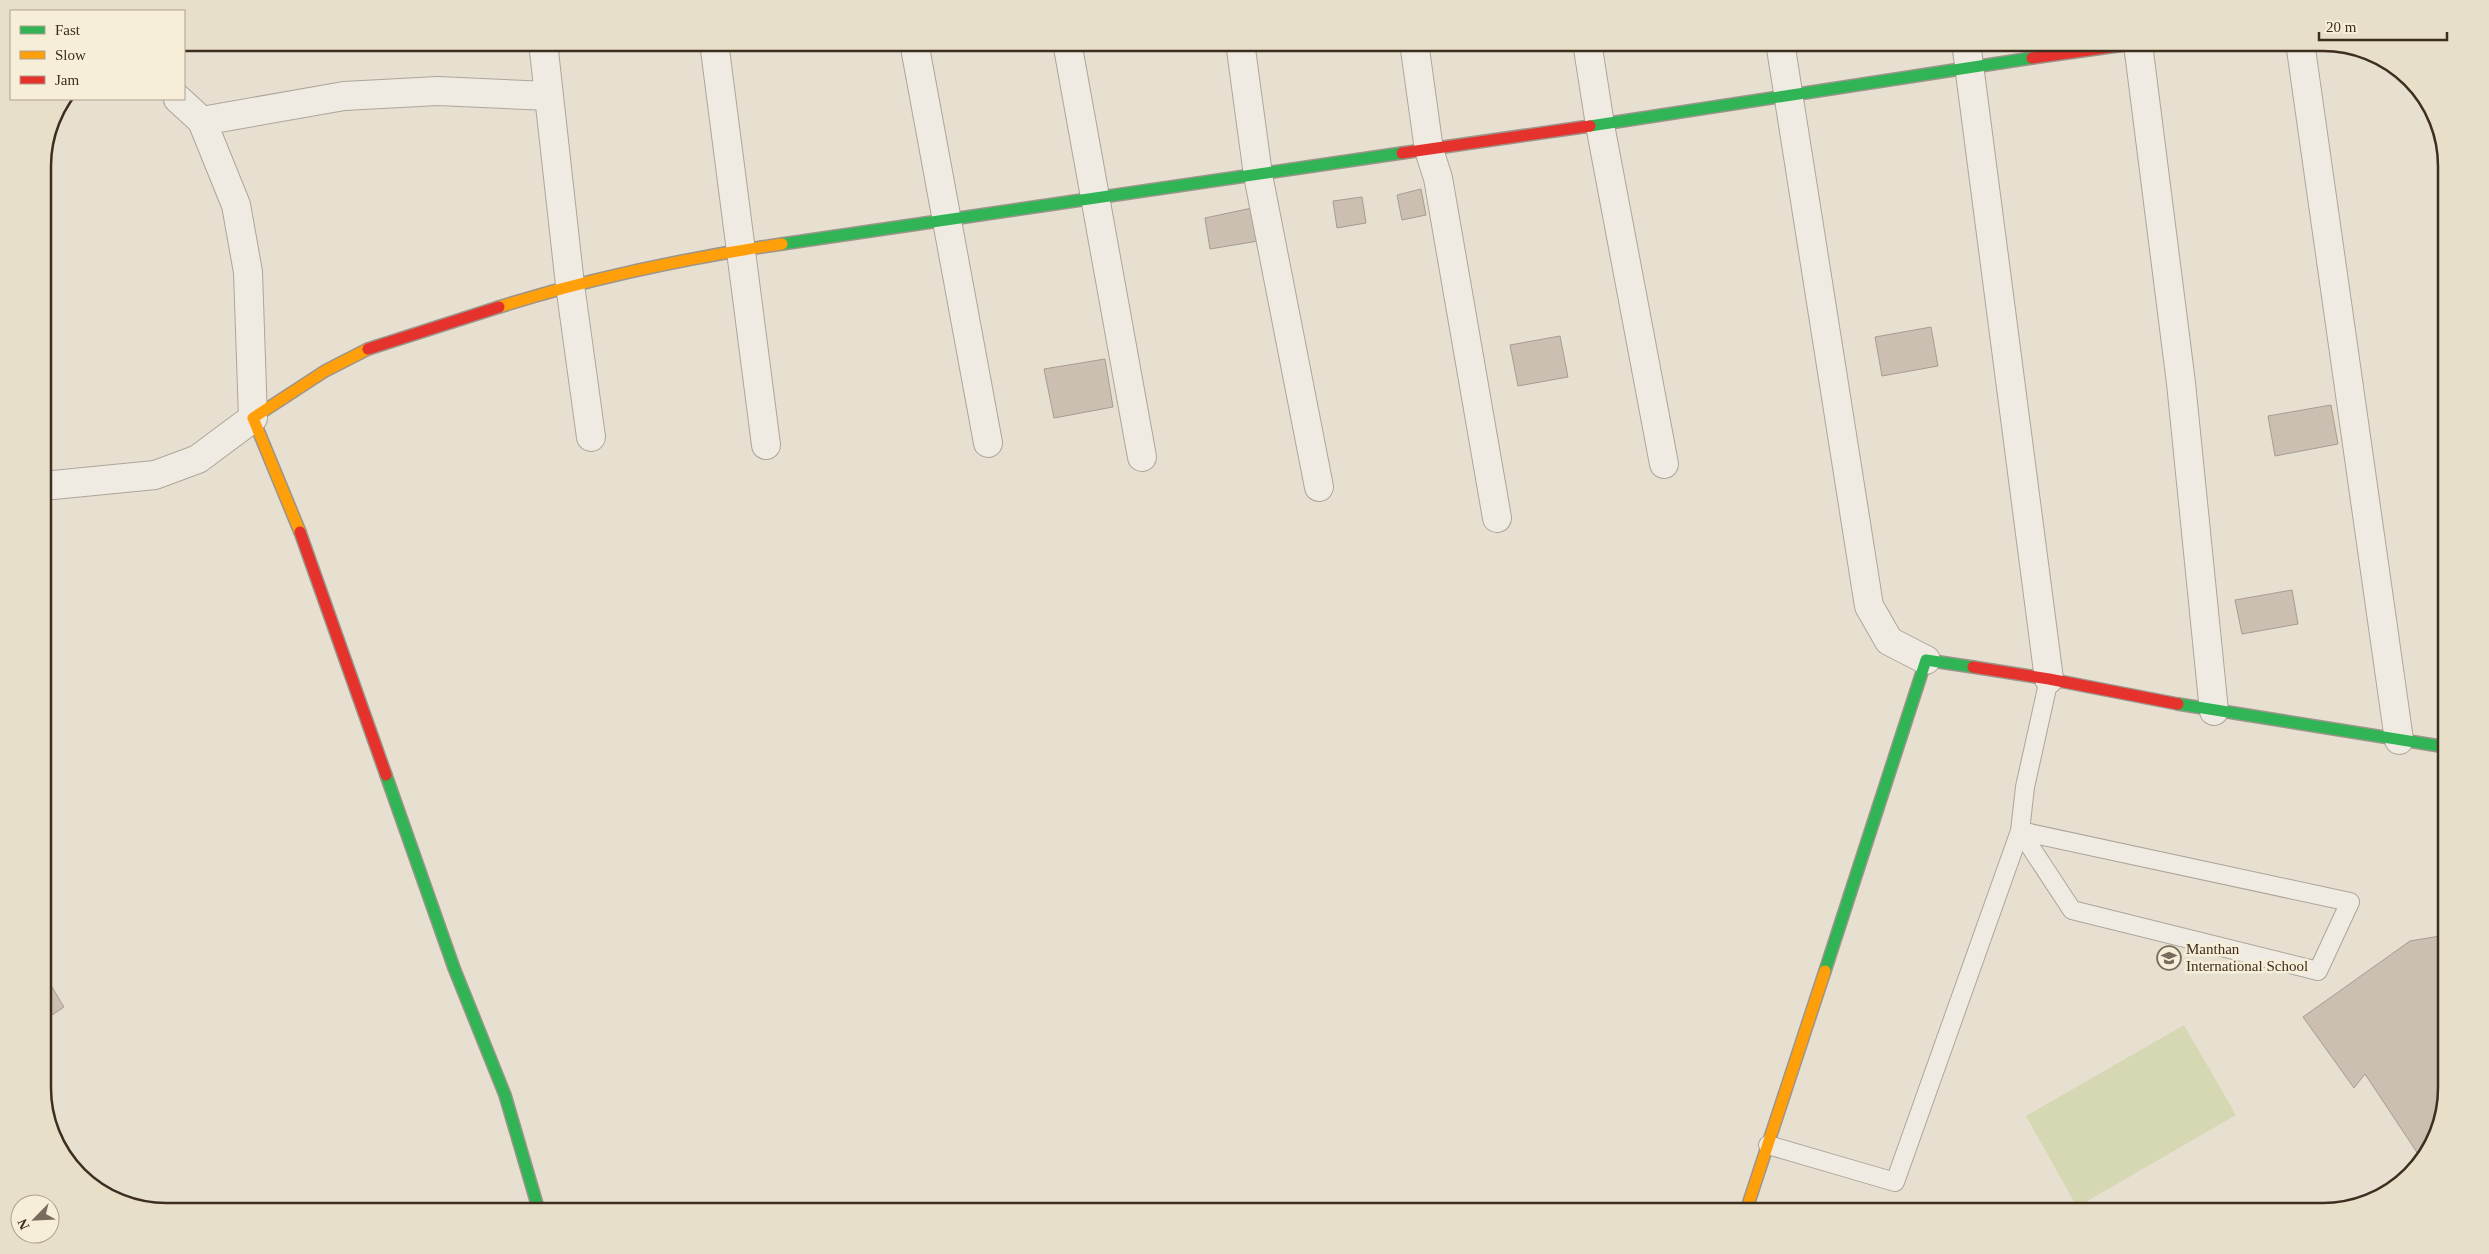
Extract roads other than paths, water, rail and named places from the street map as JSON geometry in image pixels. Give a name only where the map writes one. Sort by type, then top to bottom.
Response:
[{"type":"street","points":[[544,51],[570,285],[591,437]]},
{"type":"street","points":[[715,51],[766,445]]},
{"type":"street","points":[[916,51],[988,443]]},
{"type":"street","points":[[1069,51],[1142,457]]},
{"type":"street","points":[[1241,51],[1258,175],[1319,487]]},
{"type":"street","points":[[1415,51],[1429,150],[1438,178],[1498,518]]},
{"type":"street","points":[[1588,51],[1600,125],[1664,464]]},
{"type":"street","points":[[1781,51],[1869,606],[1889,641],[1926,660],[2049,679],[2214,711],[2438,746]]},
{"type":"street","points":[[51,485],[155,475],[198,459],[253,418],[325,371],[373,346],[570,285],[741,250],[1789,97],[1968,54],[2015,51]]},
{"type":"street","points":[[2142,51],[2181,383],[2214,711]]},
{"type":"street","points":[[2301,51],[2399,740]]},
{"type":"street","points":[[1968,54],[2049,679]]},
{"type":"street","points":[[202,121],[344,96],[438,91],[549,96]]},
{"type":"street","points":[[179,100],[202,121],[236,205],[248,272],[253,418],[295,516],[454,968],[505,1095],[536,1203]]},
{"type":"street","points":[[1749,1203],[1926,660]]},
{"type":"lane","points":[[1768,1145],[1896,1182],[2020,831],[2026,786],[2049,679]]},
{"type":"lane","points":[[2020,831],[2049,838],[2350,902],[2318,971],[2072,910],[2020,831]]},
{"type":"place","name":"Manthan International School","points":[[2169,958]]}]
